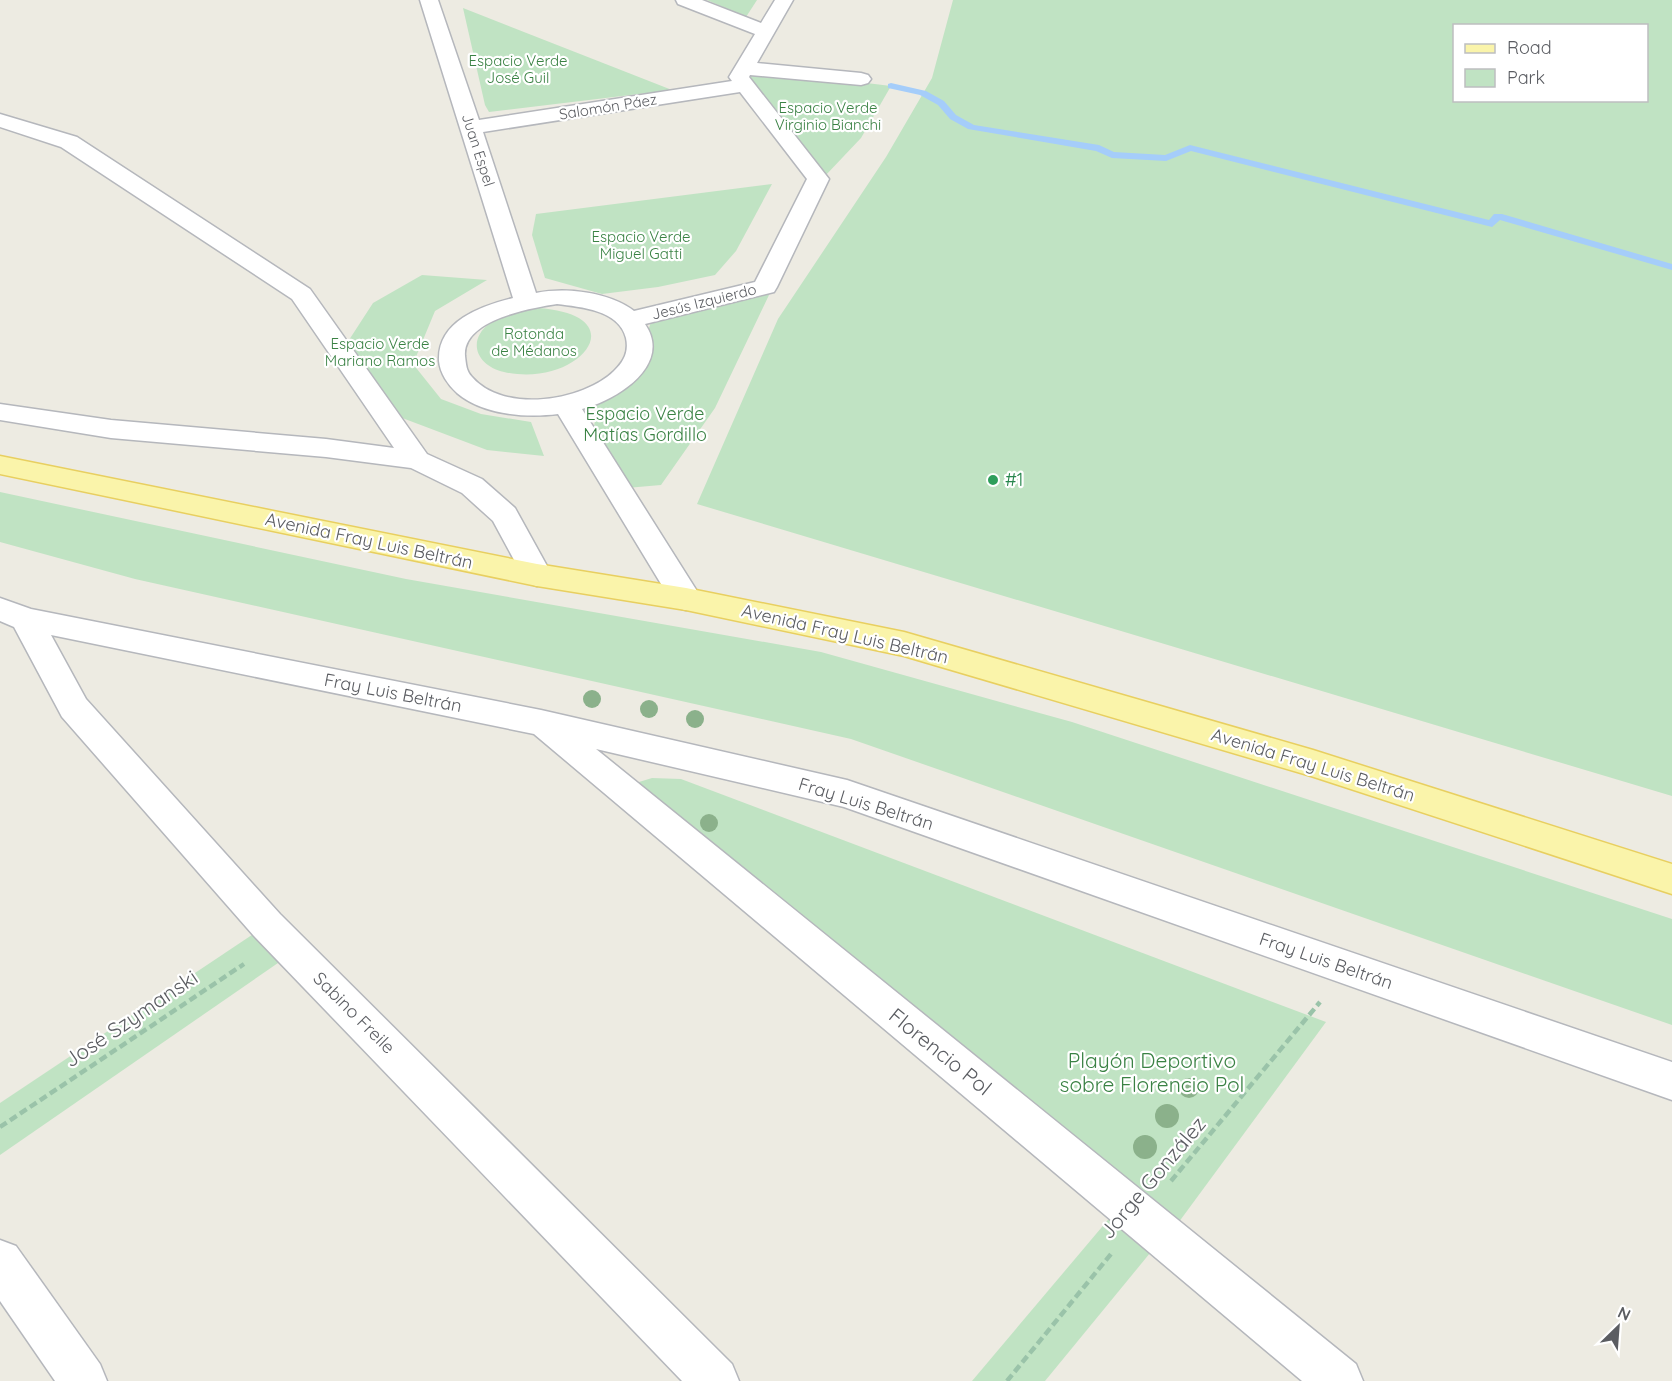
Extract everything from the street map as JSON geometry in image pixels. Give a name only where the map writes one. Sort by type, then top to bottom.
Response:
[{"type":"main road","name":"Avenida Fray Luis Beltrán","points":[[0,465],[537,575],[686,599],[927,651],[1313,763],[1672,879]]},
{"type":"street","name":"Juan Espel","points":[[429,0],[526,300]]},
{"type":"street","points":[[685,0],[765,32]]},
{"type":"street","points":[[744,77],[765,32],[784,0]]},
{"type":"street","name":"Salomón Páez","points":[[470,128],[744,77],[861,80]]},
{"type":"street","name":"Jesús Izquierdo","points":[[630,320],[765,286],[818,179],[744,77]]},
{"type":"street","points":[[0,120],[69,142],[302,294],[417,460]]},
{"type":"street","points":[[557,297],[586,300],[611,307],[630,320],[639,335],[640,351],[633,368],[617,383],[594,395],[566,404],[531,407],[499,404],[472,393],[456,377],[450,359],[456,340],[472,322],[497,309],[526,300],[557,297]]},
{"type":"street","points":[[566,404],[686,599]]},
{"type":"street","points":[[0,412],[111,429],[326,448],[417,460],[472,486],[506,515],[537,575]]},
{"type":"street","name":"Fray Luis Beltrán","points":[[13,614],[541,723],[847,794],[1672,1081]]},
{"type":"street","name":"Sabino Freile","points":[[13,614],[74,708],[280,939],[716,1381]]},
{"type":"street","name":"Florencio Pol","points":[[541,723],[1339,1381]]},
{"type":"street","points":[[0,1262],[83,1381]]},
{"type":"path","name":"José Szymanski","points":[[0,1127],[280,939]]},
{"type":"path","name":"Jorge González","points":[[1007,1381],[1348,968]]},
{"type":"green space","points":[[707,0],[757,0],[746,17]]},
{"type":"green space","points":[[953,0],[1672,0],[1672,796],[697,504],[778,319],[886,157],[932,78]]},
{"type":"green space","name":"Espacio Verde José Guil","points":[[463,8],[672,90],[489,112],[485,105]]},
{"type":"green space","name":"Espacio Verde Virginio Bianchi","points":[[743,68],[891,86],[861,138],[825,176]]},
{"type":"green space","name":"Espacio Verde Miguel Gatti","points":[[772,184],[736,251],[715,275],[658,287],[602,294],[545,278],[532,235],[536,214]]},
{"type":"green space","name":"Espacio Verde Mariano Ramos","points":[[422,275],[487,280],[435,311],[413,364],[441,399],[481,414],[531,422],[544,456],[487,450],[389,413],[336,360],[373,303]]},
{"type":"green space","name":"Espacio Verde Matías Gordillo","points":[[745,288],[769,295],[715,408],[661,485],[615,489],[594,431],[596,401],[635,370],[653,316]]},
{"type":"green space","name":"Rotonda de Médanos","points":[[538,308],[569,313],[586,323],[591,336],[587,349],[574,361],[555,370],[531,374],[504,372],[495,369],[481,359],[477,345],[478,337],[490,323],[514,313]]},
{"type":"green space","points":[[0,492],[406,579],[821,652],[1072,722],[1672,919],[1672,1025],[851,739],[135,579],[0,542]]},
{"type":"green space","name":"Playón Deportivo sobre Florencio Pol","points":[[652,778],[681,779],[1326,1022],[1173,1230],[649,805],[639,782]]},
{"type":"green space","points":[[267,925],[294,952],[0,1155],[0,1103]]},
{"type":"green space","points":[[1123,1202],[1164,1236],[1045,1381],[972,1381]]},
{"type":"waterway","points":[[891,86],[923,93],[941,103],[953,117],[971,127],[1099,148],[1112,155],[1166,158],[1190,148],[1492,224],[1498,216],[1672,267]]},
{"type":"place","name":"#1","points":[[993,480]]}]
